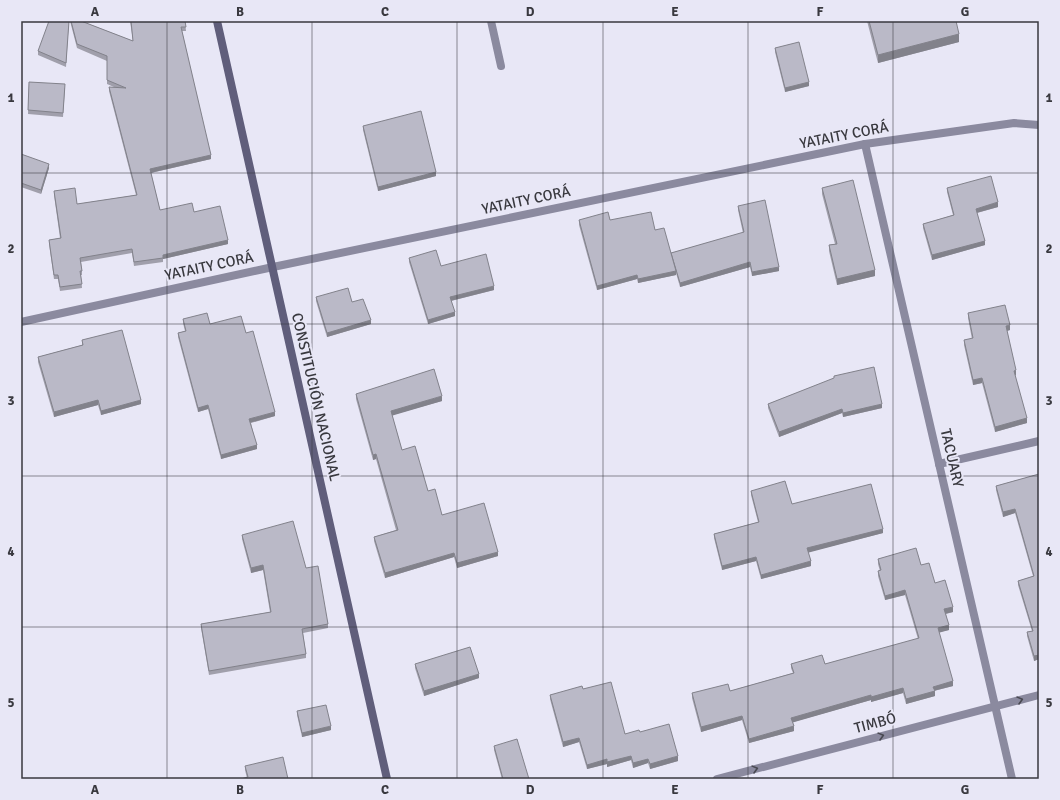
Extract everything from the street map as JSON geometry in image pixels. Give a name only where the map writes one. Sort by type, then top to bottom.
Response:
[{"type":"street","name":"CONSTITUCIÓN NACIONAL","points":[[217,21],[387,779]]},
{"type":"street","points":[[492,21],[501,66]]},
{"type":"street","name":"YATAITY CORÁ","points":[[21,322],[273,266],[865,144],[1014,123],[1039,124]]},
{"type":"street","name":"TACUARY","points":[[865,144],[1012,779]]},
{"type":"street","points":[[939,464],[1039,441]]},
{"type":"street","name":"TIMBÓ","points":[[717,779],[1039,695]]},
{"type":"building","points":[[49,21],[69,21],[66,63],[38,51]]},
{"type":"building","points":[[71,21],[81,21],[133,41],[131,21],[185,21],[186,27],[181,27],[211,155],[150,169],[160,210],[192,203],[194,212],[220,206],[228,240],[163,255],[163,258],[134,262],[132,249],[80,258],[82,284],[60,287],[58,275],[54,275],[49,240],[61,238],[54,191],[75,188],[77,204],[137,195],[109,87],[126,88],[107,80],[107,56],[77,44]]},
{"type":"building","points":[[869,21],[956,21],[959,34],[878,55]]},
{"type":"building","points":[[799,42],[809,82],[785,88],[775,48]]},
{"type":"building","points":[[29,82],[65,84],[63,113],[28,110]]},
{"type":"building","points":[[421,111],[436,172],[378,187],[363,126]]},
{"type":"building","points":[[21,154],[49,164],[41,190],[21,183]]},
{"type":"building","points":[[991,176],[998,202],[976,209],[985,241],[932,255],[923,224],[954,215],[947,188]]},
{"type":"building","points":[[853,180],[875,270],[837,279],[829,245],[837,244],[822,188]]},
{"type":"building","points":[[765,200],[779,267],[752,272],[750,262],[680,283],[671,253],[744,232],[738,206]]},
{"type":"building","points":[[608,212],[610,220],[651,212],[655,230],[664,228],[676,271],[638,279],[637,275],[597,286],[579,220]]},
{"type":"building","points":[[436,250],[441,266],[486,254],[494,286],[450,297],[455,312],[428,320],[409,258]]},
{"type":"building","points":[[348,288],[352,302],[363,299],[371,320],[327,333],[316,297]]},
{"type":"building","points":[[1005,305],[1010,325],[1006,326],[1016,370],[1014,371],[1027,418],[995,427],[982,378],[973,380],[964,340],[973,338],[968,313]]},
{"type":"building","points":[[207,313],[210,324],[241,316],[246,333],[253,331],[275,412],[249,419],[257,445],[221,455],[208,405],[198,408],[178,333],[186,331],[183,319]]},
{"type":"building","points":[[122,330],[141,400],[101,411],[98,400],[54,412],[38,357],[83,345],[82,340]]},
{"type":"building","points":[[874,367],[882,404],[843,413],[842,409],[779,432],[768,404],[834,378],[834,376]]},
{"type":"building","points":[[434,369],[442,396],[391,411],[402,450],[415,446],[428,491],[435,489],[442,515],[484,503],[498,552],[457,563],[454,553],[385,573],[374,537],[398,530],[376,454],[373,455],[356,394]]},
{"type":"building","points":[[1039,474],[1039,655],[1034,656],[1027,632],[1033,631],[1018,581],[1034,576],[1015,509],[1003,512],[996,486]]},
{"type":"building","points":[[785,481],[792,504],[871,484],[883,529],[807,548],[811,561],[761,575],[756,557],[722,566],[714,534],[759,522],[751,491]]},
{"type":"building","points":[[293,521],[306,568],[318,566],[328,624],[302,629],[306,654],[209,671],[201,624],[271,612],[263,565],[251,568],[242,535]]},
{"type":"building","points":[[916,548],[921,565],[929,563],[935,583],[945,580],[953,607],[944,609],[949,625],[938,628],[953,681],[933,687],[935,691],[906,699],[903,688],[871,697],[871,695],[791,718],[794,726],[749,739],[742,716],[701,727],[692,693],[728,684],[730,691],[794,673],[791,664],[822,655],[825,664],[919,638],[905,590],[885,596],[878,571],[881,570],[878,559]]},
{"type":"building","points":[[470,647],[479,674],[424,691],[415,664]]},
{"type":"building","points":[[611,682],[625,734],[639,730],[640,732],[669,724],[678,756],[650,764],[648,759],[633,763],[631,756],[607,762],[607,759],[587,765],[579,738],[563,742],[550,695],[582,686],[583,689]]},
{"type":"building","points":[[326,705],[331,726],[302,733],[297,711]]},
{"type":"building","points":[[517,739],[529,779],[503,779],[494,746]]},
{"type":"building","points":[[283,757],[288,779],[241,779],[248,777],[245,766]]}]
